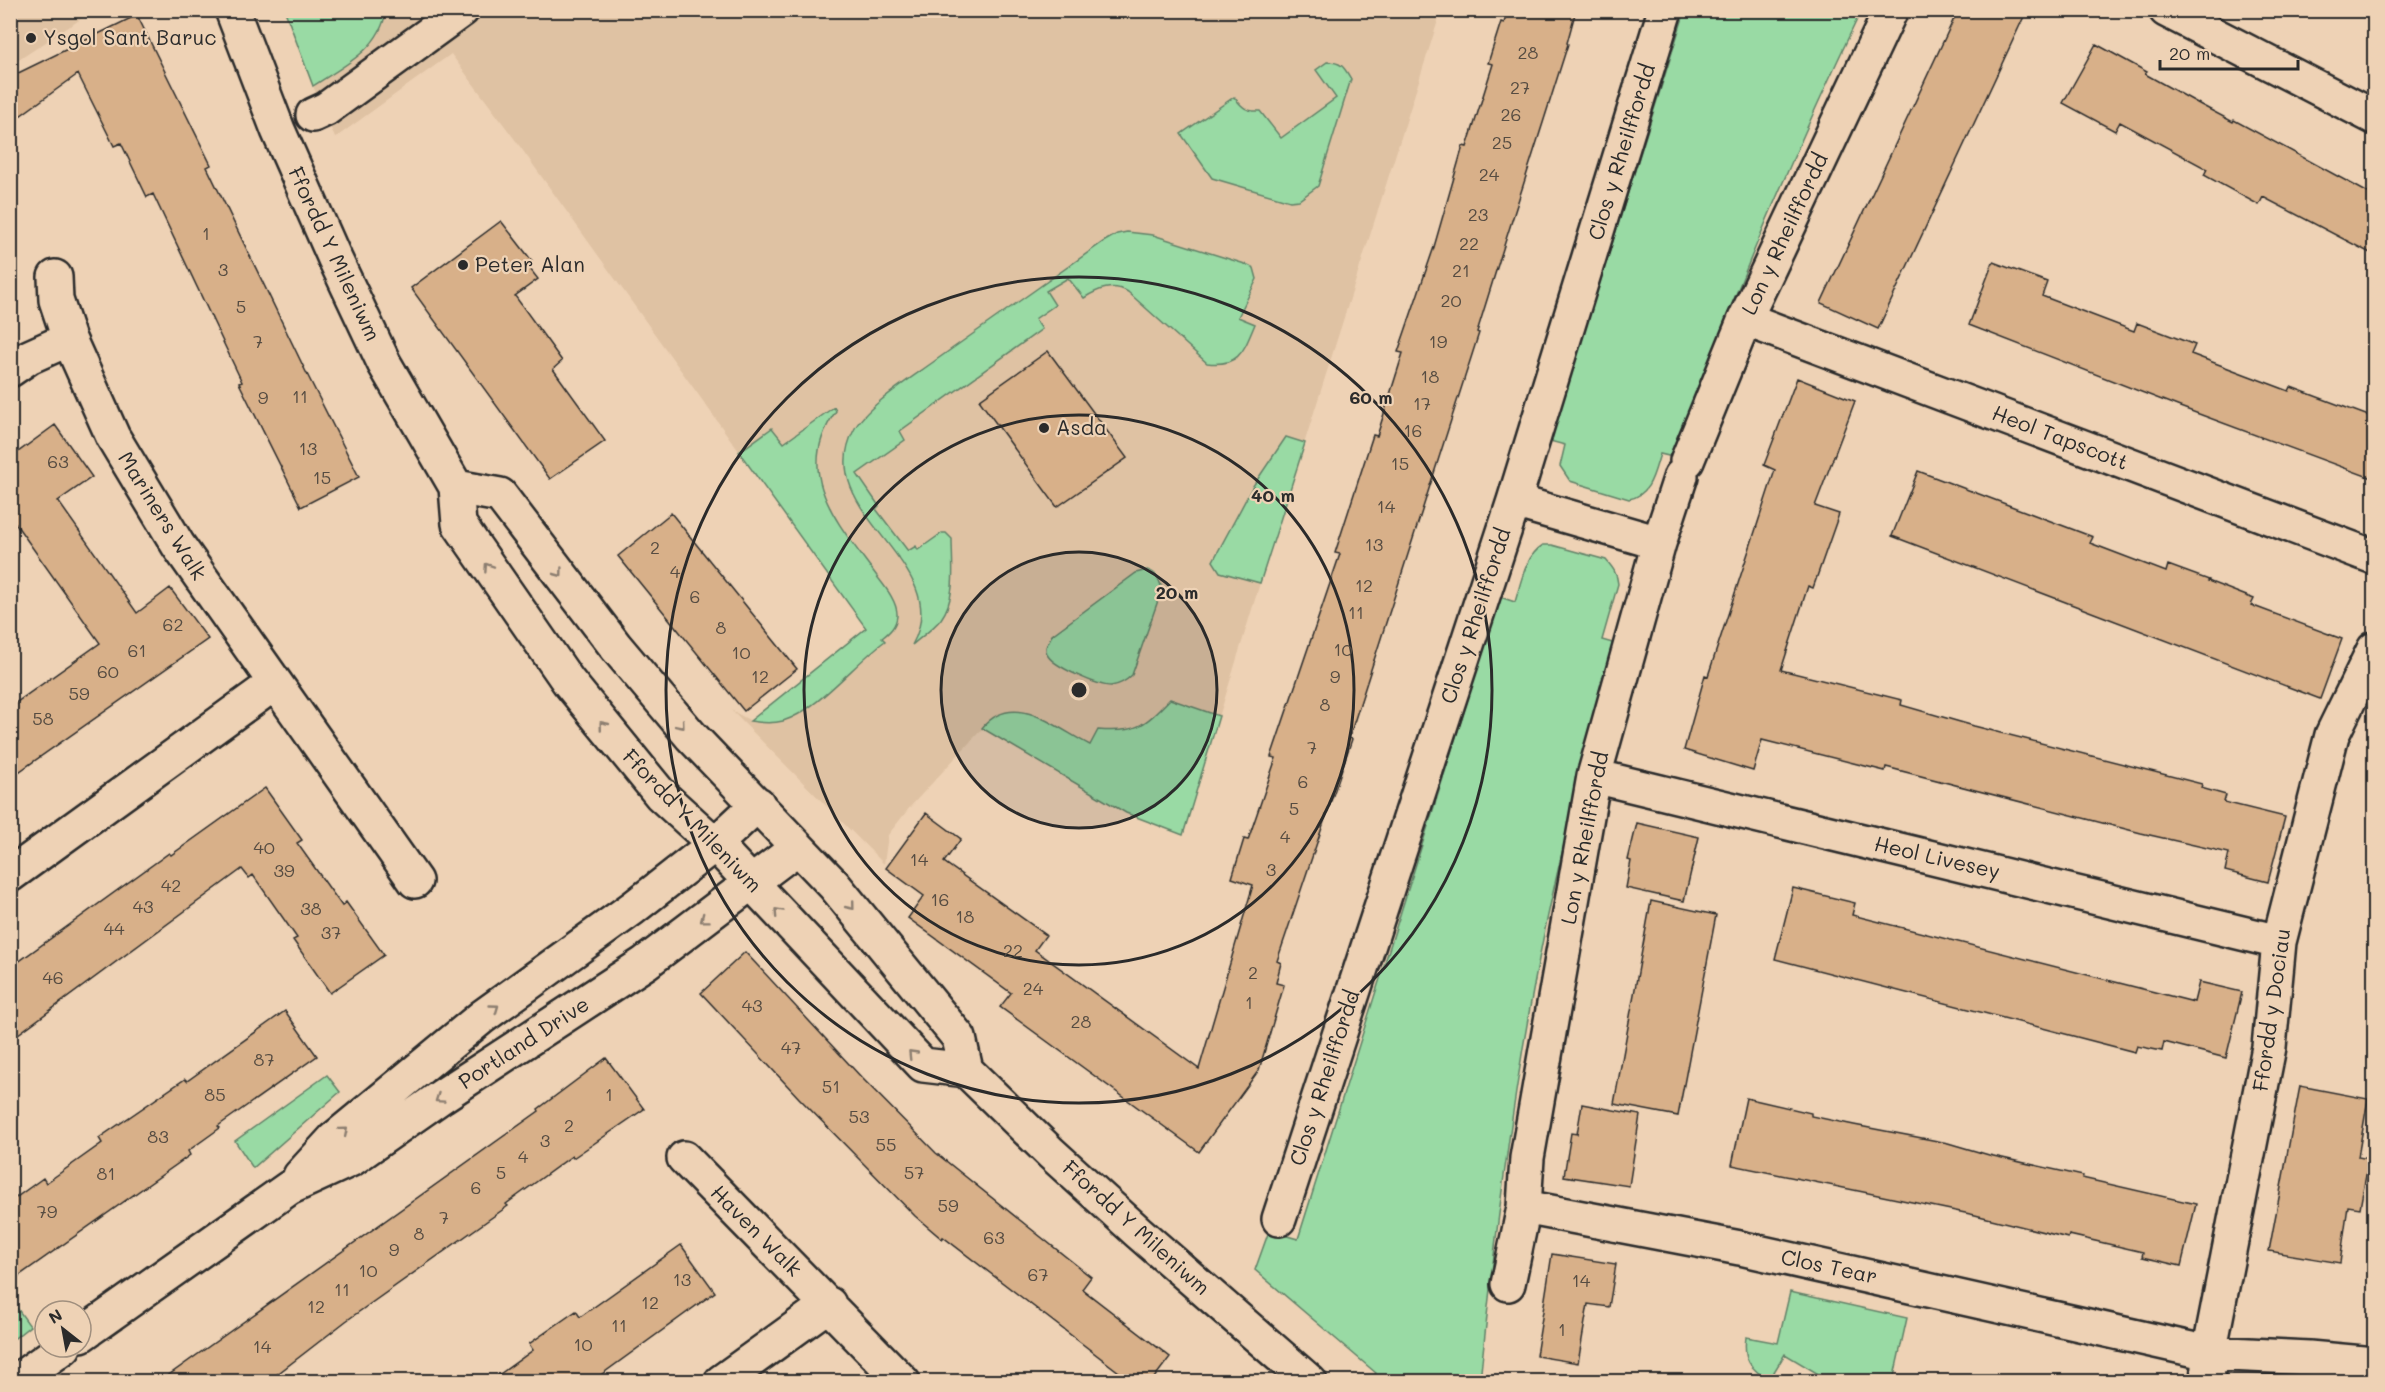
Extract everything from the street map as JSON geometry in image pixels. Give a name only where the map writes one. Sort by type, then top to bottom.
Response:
[{"type":"street","name":"Ffordd Y Mileniwm","points":[[232,10],[278,130],[335,259],[384,363],[456,487],[459,524],[568,681],[661,795],[715,844],[923,1065],[966,1070],[1044,1146],[1138,1232],[1310,1382]]},
{"type":"street","points":[[313,115],[326,109],[462,10]]},
{"type":"street","name":"Clos y Rheilffordd","points":[[1280,1219],[1514,501],[1665,10]]},
{"type":"street","name":"Lon y Rheilffordd","points":[[1524,1207],[1527,1158],[1594,776],[1659,543],[1684,469],[1745,319],[1891,10]]},
{"type":"street","points":[[2166,10],[2374,117]]},
{"type":"street","name":"Mariners Walk","points":[[55,276],[56,300],[69,339],[113,437],[178,545],[415,881]]},
{"type":"street","name":"Heol Tapscott","points":[[1745,319],[2374,557]]},
{"type":"street","points":[[10,370],[29,357],[69,339]]},
{"type":"street","points":[[456,487],[500,495],[626,660],[691,736],[834,885],[959,1038],[966,1070]]},
{"type":"street","points":[[1514,501],[1659,543]]},
{"type":"street","name":"Ffordd y Dociau","points":[[2208,1367],[2270,1047],[2279,942],[2332,735],[2374,649]]},
{"type":"street","points":[[10,875],[275,683]]},
{"type":"street","name":"Heol Livesey","points":[[1594,776],[2279,942]]},
{"type":"street","name":"Portland Drive","points":[[289,1188],[334,1139],[473,1025],[633,908],[715,844],[758,804]]},
{"type":"street","name":"Portland Drive","points":[[93,1327],[289,1188],[352,1159],[442,1096],[645,963],[797,848]]},
{"type":"street","name":"Haven Walk","points":[[684,1158],[903,1382]]},
{"type":"street","points":[[1508,1284],[1524,1207]]},
{"type":"street","name":"Clos Tear","points":[[1524,1207],[1740,1248],[2208,1367],[2309,1358],[2374,1364]]},
{"type":"street","points":[[721,1382],[829,1304]]},
{"type":"street","points":[[15,1382],[47,1359]]},
{"type":"shaded area","name":"Ysgol Sant Baruc","points":[[11,10],[93,10],[93,11],[11,65]]},
{"type":"shaded area","points":[[285,11],[1441,11],[1260,583],[1183,835],[1126,813],[982,729],[910,807],[888,835],[884,864],[731,710],[751,721],[866,628],[451,54],[335,138]]},
{"type":"green space","points":[[285,10],[386,11],[382,25],[368,47],[348,64],[313,86]]},
{"type":"green space","points":[[1685,11],[1861,11],[1762,232],[1673,457],[1660,454],[1647,488],[1636,497],[1629,499],[1570,481],[1560,466],[1565,445],[1550,441]]},
{"type":"green space","points":[[1327,62],[1342,66],[1351,79],[1318,186],[1299,200],[1290,201],[1212,178],[1181,134],[1234,97],[1245,108],[1260,111],[1281,138],[1336,98],[1316,70]]},
{"type":"green space","points":[[1127,232],[1153,235],[1254,268],[1257,279],[1238,317],[1255,324],[1248,342],[1234,359],[1218,364],[1207,363],[1122,289],[1106,288],[1084,298],[1068,278],[1046,291],[1055,305],[1035,319],[1042,329],[900,431],[905,440],[857,474],[879,506],[876,509],[908,551],[916,546],[918,550],[942,533],[946,533],[952,539],[952,591],[946,610],[938,623],[912,645],[921,616],[916,589],[902,563],[865,513],[851,487],[846,460],[854,430],[869,411],[903,383],[1103,242],[1117,234]]},
{"type":"green space","points":[[834,407],[836,411],[823,435],[818,457],[819,479],[826,500],[837,520],[891,596],[896,606],[896,620],[892,629],[882,638],[885,641],[822,697],[796,716],[775,723],[750,721],[866,628],[739,452],[772,428],[784,443]]},
{"type":"green space","points":[[1286,437],[1305,443],[1260,583],[1220,572],[1213,561],[1253,486]]},
{"type":"green space","points":[[1543,545],[1552,545],[1606,560],[1611,566],[1618,584],[1602,640],[1616,644],[1562,853],[1535,980],[1503,1180],[1480,1381],[1370,1381],[1376,1373],[1255,1270],[1269,1231],[1298,1239],[1500,597],[1515,602],[1528,563]]},
{"type":"green space","points":[[1147,570],[1157,577],[1162,589],[1130,677],[1117,685],[1105,685],[1068,670],[1048,656],[1046,647],[1052,635],[1136,573]]},
{"type":"green space","points":[[1170,699],[1219,716],[1183,835],[1126,813],[982,728],[994,717],[1008,712],[1021,712],[1035,715],[1090,745],[1098,730],[1121,730],[1138,726],[1153,716]]},
{"type":"green space","points":[[327,1075],[340,1092],[253,1168],[235,1141]]},
{"type":"green space","points":[[1790,1292],[1907,1318],[1893,1381],[1830,1381],[1785,1354],[1769,1380],[1757,1372],[1747,1357],[1746,1337],[1778,1343]]},
{"type":"green space","points":[[12,1301],[30,1326],[11,1341],[10,1302]]},
{"type":"building","points":[[1508,10],[1576,10],[1568,44],[1477,332],[1479,333],[1349,738],[1352,739],[1277,961],[1281,963],[1276,983],[1284,985],[1259,1070],[1199,1152],[1000,1007],[1011,993],[908,918],[924,896],[886,868],[926,813],[961,839],[944,862],[1046,935],[1035,950],[1199,1069],[1253,885],[1232,878],[1244,839],[1248,840],[1276,758],[1271,757],[1340,554],[1335,553],[1373,435],[1377,436],[1403,353],[1398,352],[1434,247],[1463,146],[1467,147],[1493,64],[1488,63],[1501,22],[1504,23]]},
{"type":"building","points":[[1958,10],[2027,10],[1878,329],[1821,303]]},
{"type":"building","points":[[137,15],[211,165],[207,167],[359,477],[301,507],[239,383],[242,382],[153,194],[147,197],[121,143],[114,146],[78,74],[10,123],[10,77]]},
{"type":"building","points":[[2096,44],[2201,105],[2233,122],[2234,120],[2374,196],[2374,255],[2263,197],[2259,205],[2204,175],[2207,169],[2120,122],[2115,131],[2063,103]]},
{"type":"building","points":[[501,221],[532,261],[527,265],[538,279],[515,296],[562,361],[553,369],[605,441],[550,479],[411,288]]},
{"type":"building","points":[[1993,262],[2047,282],[2042,296],[2134,331],[2137,323],[2195,345],[2191,354],[2289,391],[2291,387],[2374,418],[2374,479],[1969,325]]},
{"type":"building","points":[[1048,351],[1127,458],[1057,507],[979,400]]},
{"type":"building","points":[[1797,378],[1855,401],[1815,506],[1839,514],[1813,588],[1808,586],[1781,670],[1902,700],[1901,705],[1974,726],[2202,784],[2201,788],[2226,795],[2224,802],[2285,817],[2268,882],[2225,871],[2229,853],[2141,833],[1886,767],[1885,771],[1762,740],[1753,771],[1684,750],[1705,675],[1708,676],[1775,470],[1764,465]]},
{"type":"building","points":[[55,425],[92,477],[58,501],[137,613],[170,588],[208,639],[10,778],[10,707],[100,643],[10,516],[10,458]]},
{"type":"building","points":[[1918,471],[2093,537],[2090,543],[2166,572],[2168,565],[2209,580],[2254,599],[2251,605],[2342,639],[2320,699],[1892,536]]},
{"type":"building","points":[[671,513],[797,669],[744,711],[618,556]]},
{"type":"building","points":[[265,788],[302,840],[297,843],[342,906],[346,902],[384,955],[330,993],[293,940],[297,938],[253,875],[249,878],[242,869],[10,1040],[10,968],[169,853],[171,855]]},
{"type":"building","points":[[1637,823],[1699,837],[1684,901],[1626,888],[1631,861],[1628,860]]},
{"type":"building","points":[[1793,888],[1855,903],[1852,915],[2194,1002],[2199,982],[2242,992],[2226,1058],[2164,1042],[2162,1051],[2137,1046],[2135,1052],[1775,959]]},
{"type":"building","points":[[1651,901],[1716,915],[1678,1116],[1614,1104]]},
{"type":"building","points":[[745,952],[862,1078],[936,1153],[1091,1277],[1082,1289],[1170,1357],[1151,1382],[1132,1382],[943,1237],[942,1239],[915,1216],[799,1098],[701,993]]},
{"type":"building","points":[[285,1011],[317,1056],[218,1126],[220,1128],[188,1151],[190,1155],[10,1282],[10,1202],[43,1178],[46,1183],[102,1143],[99,1138],[185,1079],[187,1081]]},
{"type":"building","points":[[606,1058],[644,1109],[573,1158],[572,1156],[506,1204],[508,1206],[346,1321],[267,1382],[159,1382],[539,1111],[538,1109]]},
{"type":"building","points":[[2300,1086],[2368,1099],[2358,1157],[2369,1159],[2360,1208],[2348,1206],[2340,1263],[2269,1251]]},
{"type":"building","points":[[1746,1098],[1811,1113],[1811,1116],[1948,1143],[1989,1155],[2083,1176],[2082,1178],[2196,1204],[2181,1266],[2142,1257],[2143,1252],[2069,1235],[2068,1238],[1975,1215],[1732,1165]]},
{"type":"building","points":[[1582,1104],[1640,1115],[1629,1186],[1564,1176],[1571,1133],[1577,1134]]},
{"type":"building","points":[[681,1245],[715,1292],[591,1382],[489,1382],[533,1350],[529,1344],[576,1311],[580,1317]]},
{"type":"building","points":[[1552,1254],[1616,1264],[1609,1307],[1588,1304],[1578,1363],[1536,1356]]},
{"type":"place","name":"Ysgol Sant Baruc","points":[[31,38]]},
{"type":"place","name":"Peter Alan","points":[[463,265]]},
{"type":"place","name":"Asda","points":[[1044,428]]}]
